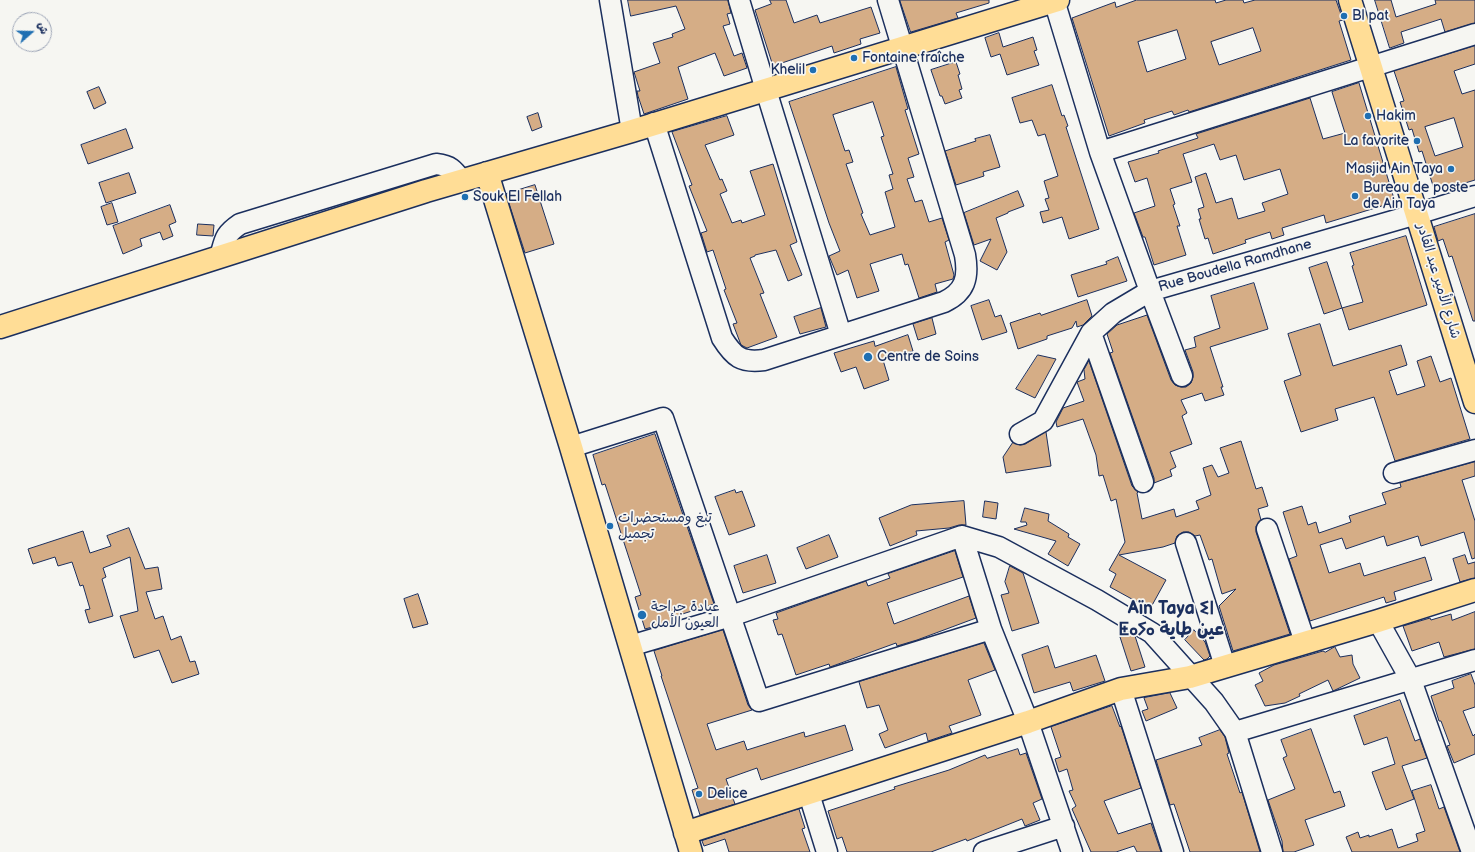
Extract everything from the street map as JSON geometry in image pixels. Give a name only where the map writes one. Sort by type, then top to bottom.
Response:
[{"type":"main road","points":[[0,327],[348,216],[487,173],[632,131],[1055,0]]},
{"type":"main road","name":"شارع الأمير عبد القادر","points":[[1350,0],[1475,402]]},
{"type":"main road","points":[[487,173],[571,447],[688,843],[809,794],[1121,690],[1190,676],[1378,621],[1475,590]]},
{"type":"street","points":[[610,0],[632,131]]},
{"type":"street","points":[[739,0],[842,335]]},
{"type":"street","points":[[654,124],[722,338],[728,348],[743,360],[764,360],[953,298],[961,290],[965,280],[967,267],[965,256],[888,0]]},
{"type":"street","name":"Rue Boudella Ramdhane","points":[[1055,0],[1100,152],[1150,291],[1475,196]]},
{"type":"street","points":[[1100,152],[1475,34]]},
{"type":"street","points":[[220,257],[225,237],[240,224],[436,164],[452,169],[462,181]]},
{"type":"street","points":[[341,193],[348,216]]},
{"type":"street","points":[[1020,434],[1043,421],[1091,333],[1113,313],[1150,291],[1182,376]]},
{"type":"street","points":[[1091,333],[1143,482]]},
{"type":"street","points":[[571,447],[663,418],[759,701],[991,629]]},
{"type":"street","points":[[1394,473],[1475,450]]},
{"type":"street","points":[[1266,529],[1305,642]]},
{"type":"street","points":[[962,536],[991,629],[1028,722],[1072,852]]},
{"type":"street","points":[[630,646],[731,616],[962,536],[999,547],[1096,600],[1152,633],[1214,702],[1235,732],[1272,852]]},
{"type":"street","points":[[1186,543],[1225,666]]},
{"type":"street","points":[[1378,621],[1411,680],[1472,852]]},
{"type":"street","points":[[1235,732],[1475,660]]},
{"type":"street","points":[[1121,690],[1173,852]]},
{"type":"street","points":[[809,794],[827,852]]},
{"type":"street","points":[[984,852],[1064,826]]},
{"type":"building","points":[[628,0],[728,0],[731,13],[727,14],[730,24],[723,26],[734,56],[742,53],[747,68],[724,76],[715,53],[678,67],[688,99],[644,114],[638,96],[637,91],[640,91],[634,72],[660,63],[653,43],[673,37],[672,34],[685,29],[676,6],[631,16]]},
{"type":"building","points":[[770,0],[786,0],[794,23],[817,15],[820,23],[871,7],[880,33],[860,39],[861,44],[834,53],[832,46],[773,66],[755,10],[771,4]]},
{"type":"building","points":[[900,0],[989,0],[989,3],[956,13],[958,18],[911,32]]},
{"type":"building","points":[[1137,0],[1215,0],[1216,3],[1226,0],[1243,0],[1244,3],[1255,0],[1336,0],[1343,20],[1339,21],[1351,60],[1189,112],[1188,110],[1174,115],[1172,111],[1144,120],[1145,123],[1109,136],[1072,18],[1115,2],[1116,7]],"holes":[[[1253,28],[1261,51],[1219,65],[1211,42]],[[1177,30],[1186,59],[1147,72],[1138,42]]]},
{"type":"building","points":[[1375,0],[1391,0],[1396,17],[1436,4],[1435,0],[1475,0],[1475,23],[1445,32],[1441,19],[1401,32],[1404,43],[1390,48]]},
{"type":"building","points":[[999,33],[1003,47],[1033,37],[1037,50],[1034,51],[1039,65],[1007,75],[1000,54],[991,57],[985,38]]},
{"type":"building","points":[[1475,46],[1475,64],[1454,71],[1462,94],[1475,90],[1475,180],[1435,192],[1422,151],[1419,152],[1412,129],[1409,130],[1400,102],[1404,101],[1394,71]],"holes":[[[1454,118],[1463,147],[1435,156],[1425,127]]]},
{"type":"building","points":[[956,62],[960,74],[958,75],[962,89],[959,90],[962,98],[945,104],[942,96],[940,96],[931,70]]},
{"type":"building","points":[[896,67],[908,109],[905,110],[919,154],[908,158],[914,177],[907,179],[915,202],[922,200],[929,222],[942,218],[949,240],[945,242],[954,275],[953,279],[935,284],[937,292],[919,298],[908,264],[905,265],[902,254],[870,264],[879,291],[857,298],[848,270],[837,275],[829,256],[840,251],[829,223],[789,102]],"holes":[[[873,102],[884,136],[881,137],[893,174],[889,175],[893,189],[885,192],[895,227],[870,235],[861,214],[863,213],[846,164],[853,162],[849,150],[845,151],[833,115]]]},
{"type":"building","points":[[1359,83],[1395,202],[1326,223],[1324,215],[1282,228],[1284,235],[1272,239],[1270,232],[1245,240],[1246,243],[1213,254],[1208,238],[1205,239],[1199,219],[1201,219],[1198,209],[1204,207],[1195,177],[1206,173],[1216,203],[1232,198],[1238,219],[1265,211],[1262,203],[1288,194],[1280,169],[1244,180],[1236,155],[1220,160],[1214,144],[1183,154],[1192,182],[1170,189],[1175,204],[1173,205],[1180,226],[1177,226],[1186,255],[1154,265],[1145,237],[1143,237],[1134,213],[1155,206],[1147,178],[1135,182],[1128,162],[1159,153],[1158,151],[1198,138],[1196,134],[1310,98],[1323,139],[1345,133],[1332,92]]},
{"type":"building","points":[[1052,85],[1062,116],[1064,115],[1068,126],[1066,127],[1099,229],[1069,239],[1062,217],[1043,223],[1040,212],[1049,210],[1045,199],[1049,198],[1044,181],[1058,176],[1045,134],[1038,136],[1032,120],[1020,123],[1012,98]]},
{"type":"building","points":[[99,87],[106,103],[94,109],[87,92]]},
{"type":"building","points":[[538,113],[542,127],[532,131],[527,117]]},
{"type":"building","points":[[727,116],[734,135],[705,145],[720,180],[722,179],[727,191],[720,194],[732,223],[741,220],[742,223],[765,215],[750,171],[773,164],[797,242],[790,245],[802,275],[788,281],[776,250],[755,255],[750,258],[764,293],[760,294],[777,337],[747,348],[741,345],[733,324],[737,323],[724,290],[726,289],[713,250],[707,252],[701,233],[707,231],[689,186],[692,185],[672,132]]},
{"type":"building","points":[[126,129],[133,148],[88,164],[81,145]]},
{"type":"building","points":[[990,135],[1000,167],[983,172],[984,176],[956,185],[945,151],[976,141],[975,139]]},
{"type":"building","points":[[129,173],[136,193],[106,203],[99,183]]},
{"type":"building","points":[[535,185],[554,244],[525,253],[506,194]]},
{"type":"building","points":[[1018,191],[1024,206],[996,218],[1007,252],[997,270],[980,261],[991,239],[974,245],[964,213]]},
{"type":"building","points":[[112,203],[118,222],[107,225],[101,207]]},
{"type":"building","points":[[170,205],[176,222],[169,225],[173,236],[163,240],[160,232],[140,239],[142,246],[123,254],[113,226]]},
{"type":"building","points":[[1475,214],[1475,321],[1473,321],[1452,256],[1449,257],[1443,239],[1438,241],[1434,227]]},
{"type":"building","points":[[198,224],[214,225],[213,236],[197,235]]},
{"type":"building","points":[[1406,236],[1427,305],[1349,330],[1342,308],[1363,302],[1352,266],[1354,265],[1350,253]]},
{"type":"building","points":[[1118,257],[1127,281],[1078,297],[1071,275],[1107,264],[1106,262]]},
{"type":"building","points":[[1327,262],[1342,308],[1324,314],[1309,268]]},
{"type":"building","points":[[1254,283],[1268,329],[1210,347],[1223,387],[1221,387],[1224,395],[1205,401],[1202,393],[1181,400],[1187,413],[1182,416],[1192,444],[1170,452],[1176,467],[1170,470],[1172,476],[1154,483],[1154,478],[1110,353],[1113,352],[1107,334],[1117,325],[1147,315],[1171,380],[1175,385],[1186,387],[1191,383],[1193,372],[1185,350],[1196,347],[1194,337],[1220,328],[1211,296]]},
{"type":"building","points":[[989,300],[995,317],[1001,315],[1007,332],[982,340],[971,306]]},
{"type":"building","points":[[1087,300],[1092,316],[1083,325],[1077,327],[1076,321],[1072,328],[1047,336],[1047,339],[1018,349],[1010,323],[1040,313],[1041,315]]},
{"type":"building","points":[[821,308],[826,327],[800,334],[794,317]]},
{"type":"building","points":[[932,318],[936,334],[918,340],[913,324]]},
{"type":"building","points":[[1320,324],[1333,366],[1401,345],[1407,365],[1389,371],[1397,395],[1425,386],[1417,361],[1431,356],[1440,382],[1451,378],[1470,439],[1395,461],[1374,397],[1335,409],[1338,420],[1301,432],[1284,381],[1301,375],[1288,334]]},
{"type":"building","points":[[908,335],[913,351],[883,360],[889,380],[864,389],[856,367],[841,372],[834,353],[874,341],[875,346]]},
{"type":"building","points":[[1038,355],[1056,359],[1035,398],[1016,389]]},
{"type":"building","points":[[1089,361],[1132,486],[1138,492],[1142,519],[1174,509],[1176,517],[1199,509],[1196,501],[1211,495],[1203,468],[1212,465],[1218,477],[1229,473],[1220,448],[1241,441],[1256,489],[1262,487],[1268,506],[1258,509],[1261,520],[1256,526],[1256,532],[1290,634],[1233,651],[1219,606],[1236,589],[1222,594],[1212,559],[1209,560],[1200,535],[1195,536],[1189,532],[1183,532],[1177,536],[1175,543],[1163,547],[1119,555],[1166,580],[1150,609],[1110,587],[1116,574],[1109,570],[1125,542],[1116,499],[1111,501],[1103,475],[1099,476],[1096,455],[1083,419],[1057,427],[1056,422],[1063,408],[1084,401],[1077,382],[1085,379],[1084,370]]},
{"type":"building","points":[[1046,432],[1051,466],[1006,473],[1003,457],[1013,442],[1020,445],[1025,444]]},
{"type":"building","points":[[655,434],[714,604],[676,616],[678,620],[645,629],[635,597],[641,595],[605,484],[602,485],[593,455]]},
{"type":"building","points":[[1475,462],[1475,476],[1462,480],[1475,521],[1475,558],[1472,559],[1464,532],[1421,546],[1418,536],[1387,546],[1384,536],[1346,549],[1342,538],[1320,545],[1329,573],[1360,563],[1364,576],[1425,557],[1432,580],[1394,592],[1396,600],[1386,603],[1384,597],[1310,621],[1289,559],[1297,556],[1283,512],[1302,506],[1308,525],[1316,522],[1319,533],[1351,522],[1349,516],[1386,504],[1382,493],[1401,487],[1400,483]]},
{"type":"building","points":[[735,490],[736,493],[742,491],[755,526],[729,535],[715,497]]},
{"type":"building","points":[[964,501],[966,525],[916,531],[917,535],[890,546],[879,518],[911,505]]},
{"type":"building","points":[[985,501],[998,503],[996,519],[983,517]]},
{"type":"building","points":[[1025,508],[1049,514],[1048,521],[1069,534],[1068,537],[1080,544],[1068,566],[1048,554],[1056,541],[1014,529],[1027,525],[1026,522],[1021,522]]},
{"type":"building","points":[[129,528],[145,569],[158,567],[162,589],[146,592],[155,619],[163,616],[171,640],[181,636],[190,662],[195,661],[199,674],[172,683],[159,650],[134,658],[120,616],[138,611],[130,557],[103,568],[106,577],[102,579],[113,616],[89,623],[85,610],[90,609],[83,585],[80,586],[72,562],[58,566],[55,557],[33,564],[28,549],[83,531],[90,553],[111,546],[107,536]]},
{"type":"building","points":[[829,535],[838,557],[806,569],[797,548]]},
{"type":"building","points":[[955,551],[963,577],[887,603],[894,624],[969,596],[976,618],[917,640],[897,646],[896,643],[830,667],[829,664],[796,675],[782,634],[778,635],[773,620],[778,619],[776,613],[866,581],[868,586],[890,578],[888,574]]},
{"type":"building","points":[[767,555],[776,583],[743,593],[734,566]]},
{"type":"building","points":[[1465,555],[1468,564],[1475,562],[1475,578],[1460,582],[1453,559]]},
{"type":"building","points":[[1010,566],[1023,573],[1039,623],[1012,631],[1001,595],[1009,593],[1005,582]]},
{"type":"building","points":[[418,594],[428,624],[413,628],[404,599]]},
{"type":"building","points":[[1475,612],[1475,649],[1444,657],[1439,642],[1412,651],[1403,626],[1430,618],[1431,620],[1451,614],[1452,620]]},
{"type":"building","points":[[723,630],[748,705],[752,710],[707,724],[716,750],[744,741],[747,750],[804,732],[805,737],[845,725],[853,750],[761,780],[757,768],[726,779],[735,804],[700,815],[692,790],[698,788],[654,651]]},
{"type":"building","points":[[1194,630],[1205,642],[1210,656],[1207,659],[1204,660],[1185,640]]},
{"type":"building","points":[[1130,633],[1135,636],[1145,667],[1131,671],[1120,637]]},
{"type":"building","points":[[984,643],[995,670],[968,680],[981,715],[949,726],[952,733],[928,741],[926,733],[885,748],[879,734],[888,730],[879,705],[867,708],[859,682]]},
{"type":"building","points":[[1048,646],[1055,668],[1096,655],[1105,681],[1073,691],[1070,682],[1034,693],[1022,655]]},
{"type":"building","points":[[1335,647],[1340,657],[1352,655],[1353,664],[1360,678],[1333,691],[1328,680],[1299,694],[1300,696],[1285,703],[1265,706],[1255,685],[1263,681],[1259,673],[1274,665],[1323,651],[1325,652]]},
{"type":"building","points":[[1471,674],[1475,685],[1475,707],[1463,711],[1473,736],[1475,734],[1475,754],[1454,763],[1447,746],[1450,745],[1441,721],[1439,721],[1431,696],[1454,688],[1452,681]]},
{"type":"building","points":[[1170,693],[1177,708],[1146,721],[1142,711],[1148,709],[1144,698]]},
{"type":"building","points":[[1400,700],[1415,741],[1420,739],[1427,758],[1402,766],[1414,799],[1386,810],[1372,772],[1395,764],[1387,737],[1364,745],[1354,716]]},
{"type":"building","points":[[1112,706],[1120,727],[1121,726],[1141,788],[1104,801],[1118,834],[1151,823],[1161,852],[1137,852],[1134,846],[1116,852],[1091,852],[1072,809],[1076,806],[1069,791],[1073,790],[1067,769],[1059,772],[1055,759],[1061,757],[1051,727]]},
{"type":"building","points":[[1311,729],[1334,793],[1340,791],[1345,806],[1305,820],[1314,845],[1294,852],[1283,852],[1282,841],[1268,800],[1295,789],[1283,758],[1287,756],[1281,740]]},
{"type":"building","points":[[1220,730],[1225,737],[1229,753],[1227,754],[1240,793],[1242,792],[1260,852],[1190,852],[1174,804],[1170,805],[1156,760],[1202,745],[1199,738]]},
{"type":"building","points":[[1018,749],[1020,755],[1026,753],[1042,799],[1033,803],[1040,820],[1025,826],[1022,819],[967,841],[966,839],[931,852],[847,852],[842,837],[837,839],[828,811],[895,789],[894,787],[949,770],[985,755],[987,758]]},
{"type":"building","points":[[1431,785],[1439,809],[1444,807],[1460,852],[1352,852],[1346,837],[1358,832],[1360,838],[1369,835],[1369,837],[1392,829],[1398,848],[1418,841],[1416,834],[1425,831],[1412,791]]},
{"type":"building","points":[[799,809],[805,828],[802,829],[810,852],[729,852],[725,839],[704,846],[702,841]]},
{"type":"place","name":"Bl pat","points":[[1344,16]]},
{"type":"place","name":"Fontaine fraîche","points":[[854,58]]},
{"type":"place","name":"Khelil","points":[[813,70]]},
{"type":"place","name":"Hakim","points":[[1368,116]]},
{"type":"place","name":"La favorite","points":[[1417,141]]},
{"type":"place","name":"Masjid Ain Taya","points":[[1451,169]]},
{"type":"place","name":"Bureau de poste de Ain Taya","points":[[1355,196]]},
{"type":"place","name":"Souk El Fellah","points":[[465,197]]},
{"type":"place","name":"Centre de Soins","points":[[868,357]]},
{"type":"place","name":"تبغ ومستحضرات تجميل","points":[[610,526]]},
{"type":"place","name":"عيادة جراحة العيون الأمل","points":[[642,615]]},
{"type":"place","name":"Delice","points":[[699,794]]},
{"type":"district","name":"Aïn Taya ⵉⵏ ⵟⴰⵢⴰ عين طاية","points":[[1171,619]]}]
